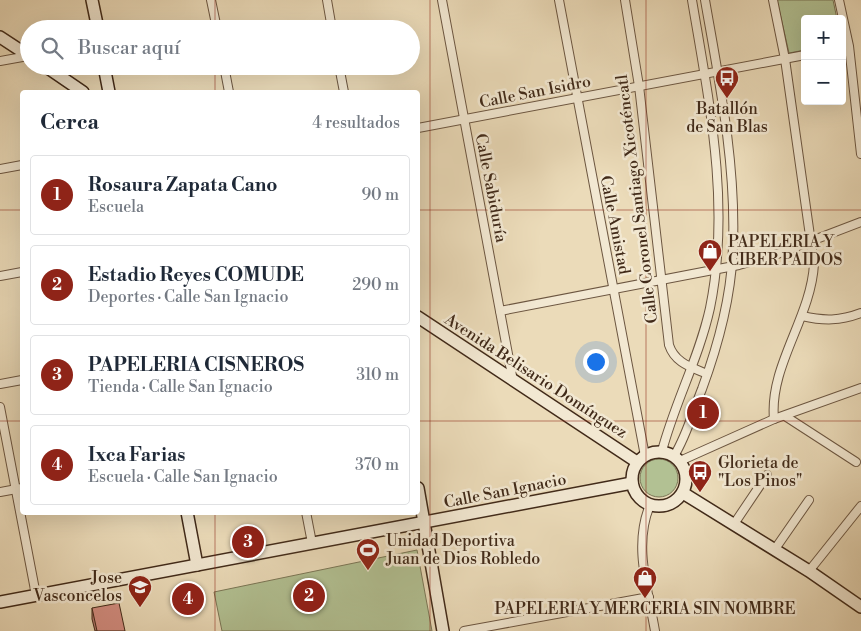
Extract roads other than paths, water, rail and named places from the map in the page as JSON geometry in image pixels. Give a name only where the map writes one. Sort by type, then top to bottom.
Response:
[{"type":"street","points":[[92,0],[96,20]]},
{"type":"street","points":[[211,0],[215,20]]},
{"type":"street","points":[[327,0],[330,20]]},
{"type":"street","name":"Calle Sabiduría","points":[[442,0],[513,381]]},
{"type":"street","name":"Calle Amistad","points":[[559,0],[614,289],[641,459]]},
{"type":"street","name":"Calle Coronel Santiago Xicoténcatl","points":[[625,0],[639,86],[669,345],[677,359],[707,374]]},
{"type":"street","points":[[662,451],[693,368],[710,308],[716,270],[719,187],[692,0]]},
{"type":"street","points":[[677,458],[707,374],[724,315],[731,267],[733,194],[717,71],[705,0]]},
{"type":"street","points":[[773,0],[785,59],[810,241],[813,277],[802,316],[775,389],[774,419]]},
{"type":"street","points":[[839,0],[841,15]]},
{"type":"street","points":[[0,37],[20,51]]},
{"type":"street","points":[[846,51],[858,104],[861,154]]},
{"type":"street","name":"Calle San Isidro","points":[[420,128],[801,56]]},
{"type":"street","points":[[0,61],[20,57]]},
{"type":"street","points":[[58,75],[80,90]]},
{"type":"street","points":[[106,75],[109,90]]},
{"type":"street","points":[[226,75],[229,90]]},
{"type":"street","points":[[341,75],[344,90]]},
{"type":"street","points":[[0,169],[20,165]]},
{"type":"street","points":[[500,310],[731,267],[764,258],[861,222]]},
{"type":"street","points":[[0,276],[20,272]]},
{"type":"street","points":[[802,316],[819,320],[843,320],[861,313]]},
{"type":"street","name":"Avenida Belisario Domínguez","points":[[420,318],[513,381],[641,459]]},
{"type":"street","points":[[0,384],[20,380]]},
{"type":"street","points":[[677,458],[774,419],[861,388]]},
{"type":"street","points":[[0,407],[19,488],[0,492]]},
{"type":"street","points":[[785,416],[856,462]]},
{"type":"street","points":[[662,451],[677,458],[686,474],[683,493],[676,501],[668,505],[650,505],[636,492],[632,483],[634,469],[641,459],[662,451]]},
{"type":"street","points":[[734,524],[768,475]]},
{"type":"street","name":"Calle San Ignacio","points":[[0,602],[632,483]]},
{"type":"street","points":[[683,493],[775,549],[861,607]]},
{"type":"street","points":[[420,499],[443,631]]},
{"type":"street","points":[[775,549],[808,500]]},
{"type":"street","points":[[650,505],[641,535],[642,554],[655,631]]},
{"type":"street","points":[[812,573],[822,553],[825,552],[861,506]]},
{"type":"street","points":[[23,515],[36,595]]},
{"type":"street","points":[[188,515],[197,565]]},
{"type":"street","points":[[307,515],[312,543]]},
{"type":"street","points":[[464,631],[649,597]]},
{"type":"place","name":"Batallón de San Blas","points":[[727,99]]},
{"type":"place","name":"PAPELERIA Y CIBER PAIDOS","points":[[710,272]]},
{"type":"place","name":"Rosaura Zapata Cano","points":[[703,413]]},
{"type":"place","name":"Glorieta de \"Los Pinos\"","points":[[700,493]]},
{"type":"place","name":"PAPELERIA CISNEROS","points":[[248,542]]},
{"type":"place","name":"Unidad Deportiva Juan de Dios Robledo","points":[[368,571]]},
{"type":"place","name":"Estadio Reyes COMUDE","points":[[309,596]]},
{"type":"place","name":"Ixca Farias","points":[[188,599]]},
{"type":"place","name":"PAPELERIA Y MERCERIA SIN NOMBRE","points":[[645,599]]},
{"type":"place","name":"Jose Vasconcelos","points":[[140,608]]}]
